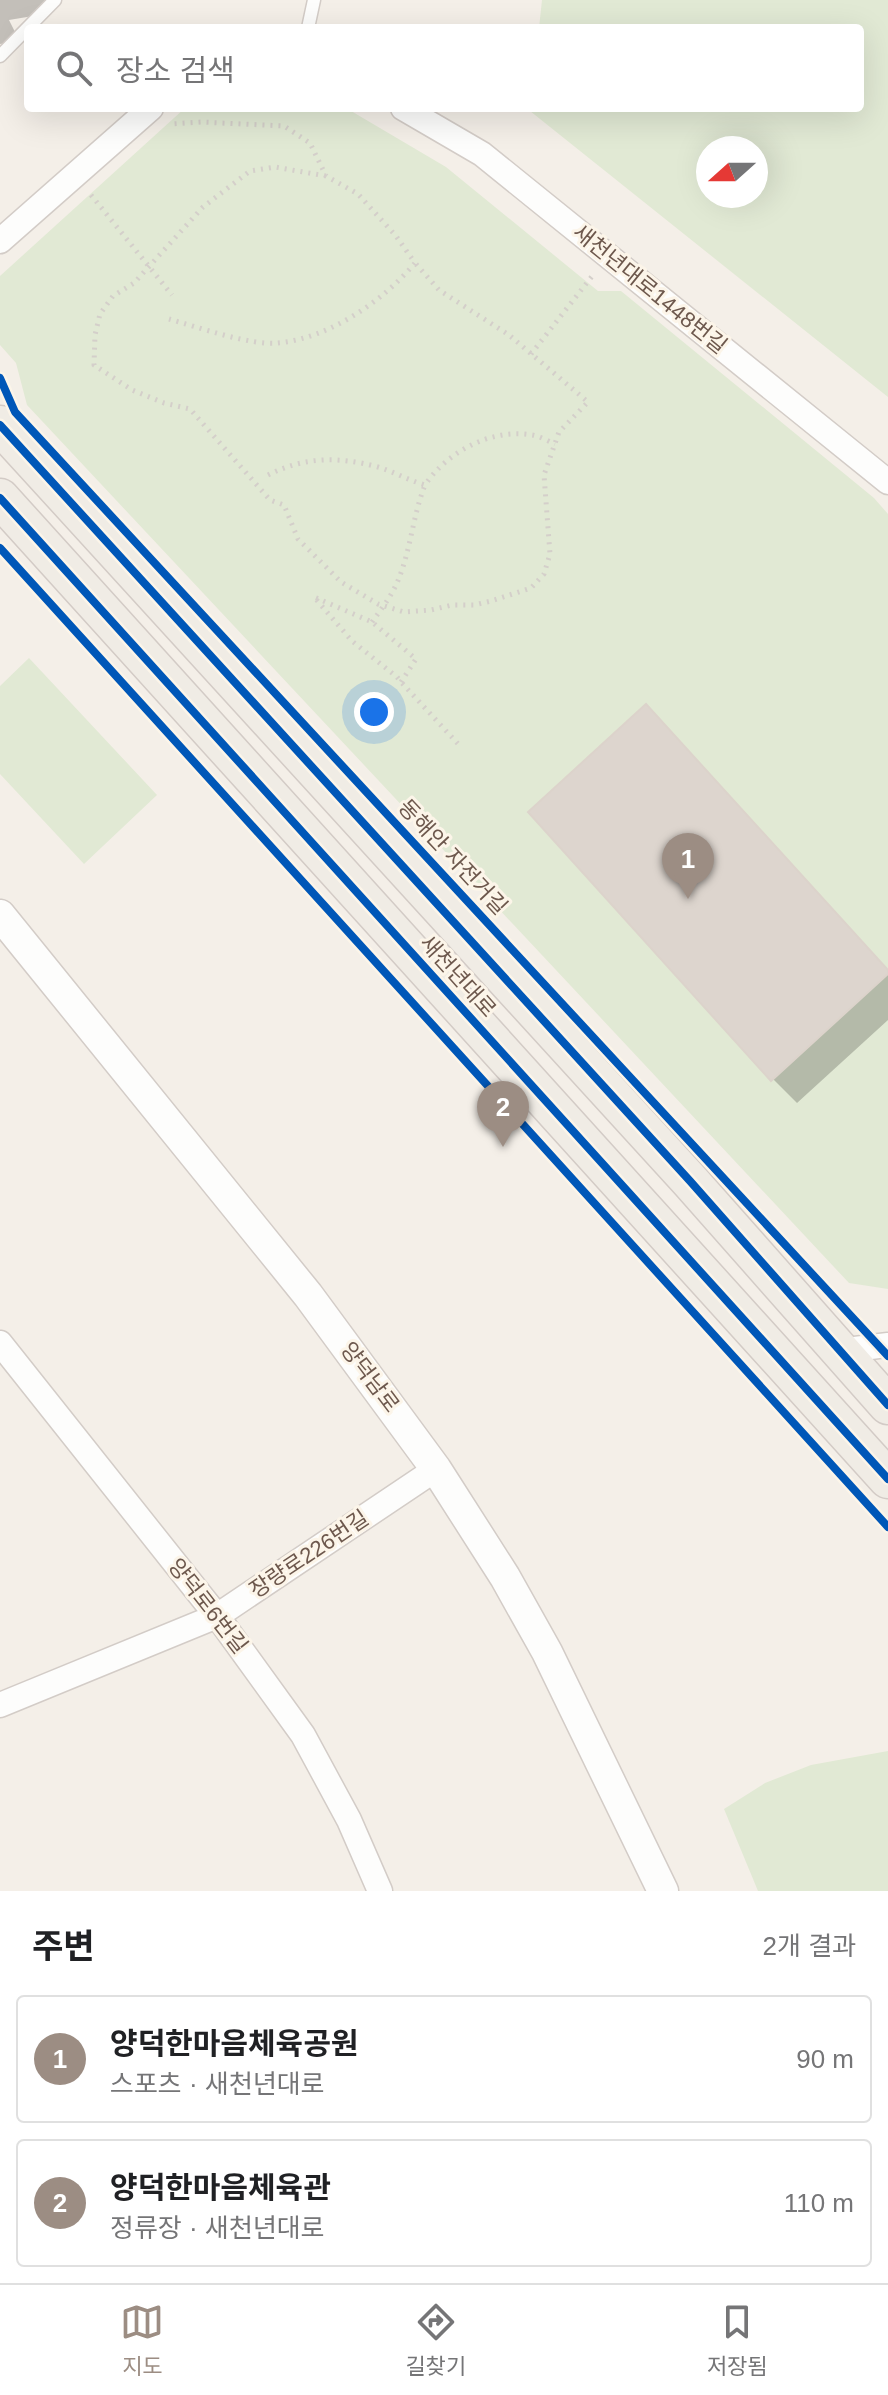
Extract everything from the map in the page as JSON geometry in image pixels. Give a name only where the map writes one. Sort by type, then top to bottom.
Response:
[{"type":"main road","name":"새천년대로","points":[[0,425],[679,1170],[888,1405]]},
{"type":"main road","name":"새천년대로","points":[[0,498],[888,1479]]},
{"type":"street","points":[[0,241],[147,112]]},
{"type":"street","name":"새천년대로1448번길","points":[[410,112],[482,154],[888,482]]},
{"type":"street","name":"양덕남로","points":[[0,915],[308,1295],[436,1469],[505,1577],[547,1652],[663,1891]]},
{"type":"street","name":"양덕로6번길","points":[[0,1343],[217,1616],[303,1735],[349,1820],[380,1891]]},
{"type":"street","points":[[838,1351],[888,1345]]},
{"type":"street","name":"장량로226번길","points":[[0,1705],[217,1616],[436,1469]]},
{"type":"lane","points":[[31,24],[55,0]]},
{"type":"lane","points":[[309,24],[314,0]]},
{"type":"lane","points":[[0,56],[24,32]]},
{"type":"path","points":[[130,127],[201,122],[284,126],[310,143],[326,176]]},
{"type":"path","points":[[275,167],[326,176],[358,194],[439,290],[509,335],[588,402],[559,432],[544,475],[550,554],[544,574],[531,588],[474,605],[404,612],[361,596],[341,582],[298,539],[284,505],[270,500],[190,409],[132,390],[94,365],[95,335],[100,314],[113,296],[134,283],[203,207],[250,171],[275,167]]},
{"type":"path","points":[[75,175],[172,295]]},
{"type":"path","points":[[531,354],[608,254]]},
{"type":"path","points":[[169,319],[226,335],[277,344],[350,319],[404,276],[415,263]]},
{"type":"path","points":[[372,622],[398,581],[416,509],[425,485],[437,467],[461,450],[497,435],[532,435],[555,444]]},
{"type":"path","points":[[268,475],[290,464],[313,459],[342,459],[379,468],[425,485]]},
{"type":"path","points":[[401,682],[416,659],[372,622],[314,597],[352,641],[401,682],[460,746]]},
{"type":"green space","points":[[542,0],[888,0],[888,397],[531,112],[864,112],[864,24],[539,24]]},
{"type":"green space","points":[[181,112],[353,112],[446,167],[598,291],[621,291],[874,498],[888,514],[888,1289],[849,1283],[27,405],[16,363],[0,345],[0,276]]},
{"type":"green space","points":[[29,658],[157,795],[84,864],[0,774],[0,686]]},
{"type":"green space","points":[[888,1751],[888,1891],[758,1891],[724,1809],[765,1783],[811,1765]]},
{"type":"building","points":[[646,704],[888,970],[888,974],[771,1081],[528,812]]},
{"type":"cycle path","name":"동해안 자전거길","points":[[0,378],[15,412],[888,1356]]},
{"type":"cycle path","points":[[0,425],[690,1181],[888,1405]]},
{"type":"cycle path","points":[[0,498],[888,1479]]},
{"type":"cycle path","points":[[0,548],[888,1527]]},
{"type":"place","name":"양덕한마음체육공원","points":[[688,899]]},
{"type":"place","name":"양덕한마음체육관","points":[[503,1147]]}]
